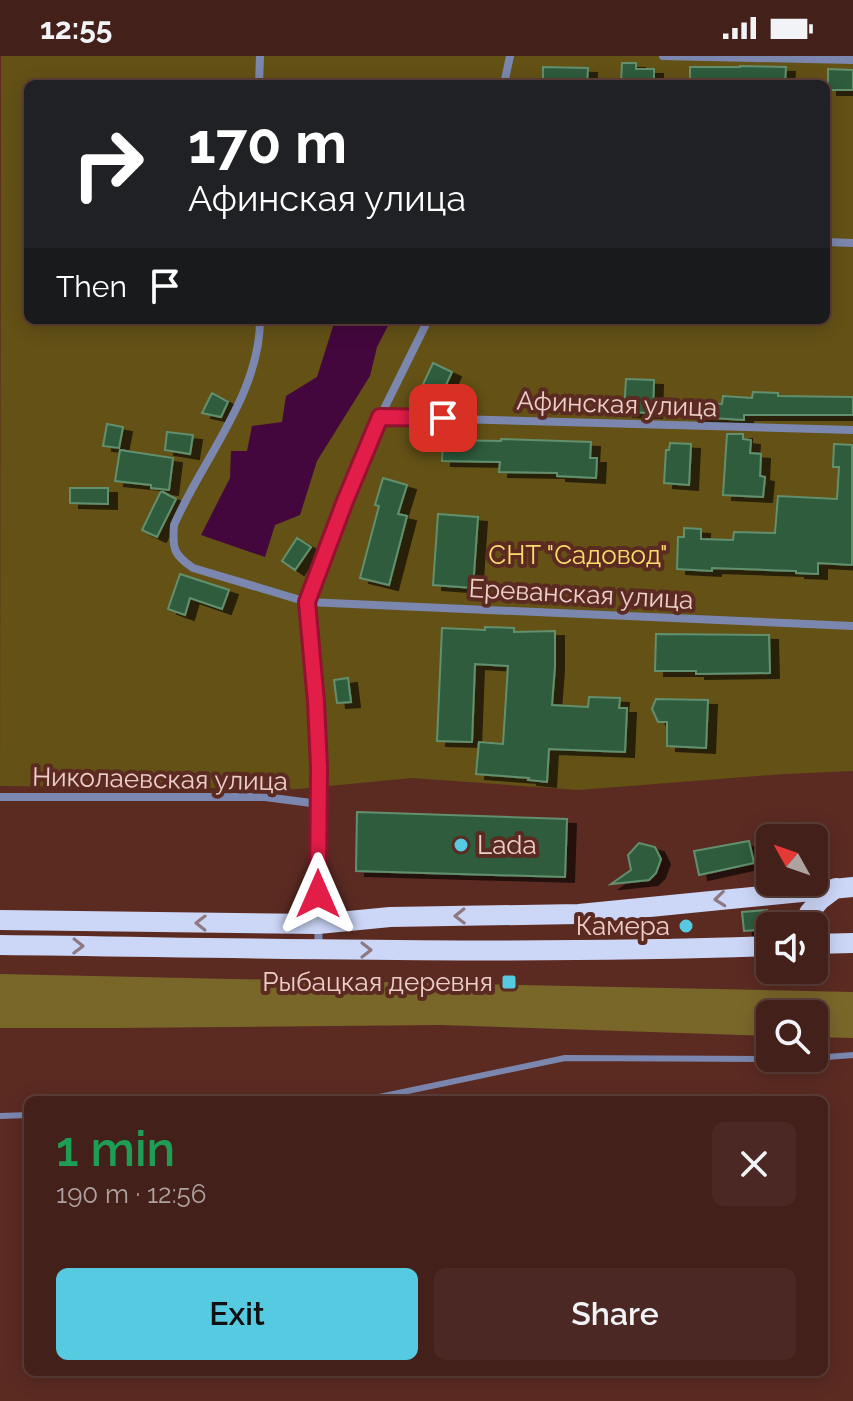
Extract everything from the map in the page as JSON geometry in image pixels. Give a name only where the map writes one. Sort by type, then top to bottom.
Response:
[{"type":"main road","points":[[0,920],[318,924],[390,917],[579,914],[844,887]]},
{"type":"main road","points":[[810,912],[820,900],[844,887]]},
{"type":"main road","points":[[0,945],[319,950],[638,950],[756,946]]},
{"type":"street","points":[[259,80],[260,56]]},
{"type":"street","points":[[505,80],[510,56]]},
{"type":"street","points":[[663,56],[853,60]]},
{"type":"street","points":[[830,242],[853,243]]},
{"type":"street","name":"Ереванская улица","points":[[260,324],[249,380],[174,525],[174,549],[180,559],[193,568],[307,602],[853,626]]},
{"type":"street","points":[[319,950],[316,702],[307,602],[380,417],[426,324]]},
{"type":"street","name":"Афинская улица","points":[[380,417],[853,430]]},
{"type":"street","name":"Николаевская улица","points":[[0,797],[265,797],[319,804]]},
{"type":"lane","points":[[828,1057],[853,1055]]},
{"type":"lane","points":[[384,1096],[565,1058],[756,1059]]},
{"type":"lane","points":[[0,1116],[24,1115]]},
{"type":"green space","name":"СНТ \"Садовод\"","points":[[1,56],[853,56],[853,771],[578,790],[412,778],[298,789],[0,786]]},
{"type":"shaded area","points":[[334,324],[389,324],[377,347],[370,376],[317,461],[300,515],[275,525],[265,557],[201,535],[230,478],[231,451],[247,451],[252,426],[282,422],[286,396],[317,377]]},
{"type":"shaded area","points":[[0,974],[853,992],[853,1038],[828,1037],[828,1000],[756,1000],[756,1036],[441,1025],[0,1028]]},
{"type":"building","points":[[622,63],[636,63],[636,69],[654,69],[654,80],[621,80]]},
{"type":"building","points":[[543,67],[588,68],[587,80],[543,80]]},
{"type":"building","points":[[690,67],[786,67],[785,80],[690,80]]},
{"type":"building","points":[[828,69],[853,70],[853,90],[830,90]]},
{"type":"building","points":[[433,363],[452,372],[438,402],[419,393]]},
{"type":"building","points":[[626,379],[654,380],[653,413],[624,412]]},
{"type":"building","points":[[753,392],[778,393],[778,396],[853,397],[853,415],[744,415],[744,420],[696,417],[697,402],[722,404],[723,396],[752,398]]},
{"type":"building","points":[[212,393],[228,402],[221,417],[202,413]]},
{"type":"building","points":[[107,424],[123,427],[119,448],[103,446]]},
{"type":"building","points":[[167,432],[193,435],[190,454],[165,450]]},
{"type":"building","points":[[727,434],[743,434],[743,439],[751,440],[750,453],[761,454],[760,476],[765,477],[763,497],[723,495]]},
{"type":"building","points":[[443,440],[591,442],[590,458],[597,458],[596,478],[557,476],[557,473],[499,472],[500,462],[442,461]]},
{"type":"building","points":[[670,443],[691,444],[689,485],[664,483],[666,450],[669,450]]},
{"type":"building","points":[[834,444],[852,445],[852,565],[818,563],[818,574],[677,569],[678,537],[684,537],[684,528],[701,529],[701,539],[733,540],[734,532],[775,533],[778,496],[837,499],[839,467],[833,467]]},
{"type":"building","points":[[120,450],[173,458],[169,490],[115,481]]},
{"type":"building","points":[[383,478],[407,485],[398,514],[407,516],[389,585],[360,578]]},
{"type":"building","points":[[70,488],[108,488],[108,504],[70,503]]},
{"type":"building","points":[[161,491],[176,499],[157,537],[142,530]]},
{"type":"building","points":[[438,514],[478,517],[473,588],[433,585]]},
{"type":"building","points":[[297,538],[311,547],[295,570],[282,561]]},
{"type":"building","points":[[180,574],[229,590],[222,609],[190,598],[185,615],[168,609]]},
{"type":"building","points":[[485,627],[514,628],[514,632],[555,631],[552,705],[588,707],[589,697],[620,698],[619,708],[627,708],[625,752],[549,749],[547,782],[476,774],[479,742],[503,744],[508,666],[475,664],[472,742],[437,741],[442,628],[485,630]]},
{"type":"building","points":[[656,634],[769,635],[770,673],[655,671]]},
{"type":"building","points":[[348,678],[351,702],[337,703],[334,680]]},
{"type":"building","points":[[656,699],[708,700],[706,748],[667,746],[667,722],[658,722],[652,709]]},
{"type":"building","name":"Lada","points":[[357,812],[567,819],[565,877],[356,871]]},
{"type":"building","points":[[749,841],[754,863],[699,875],[694,851]]},
{"type":"building","points":[[639,843],[655,847],[661,859],[656,873],[649,880],[611,884],[631,870],[628,855]]},
{"type":"building","points":[[767,910],[767,912],[756,912],[756,930],[744,931],[742,912]]},
{"type":"place","name":"Lada","points":[[461,845]]},
{"type":"place","name":"Камера","points":[[686,926]]},
{"type":"place","name":"Рыбацкая деревня","points":[[509,982]]},
{"type":"route","points":[[318,894],[319,767],[307,602],[380,417],[443,418]]}]
